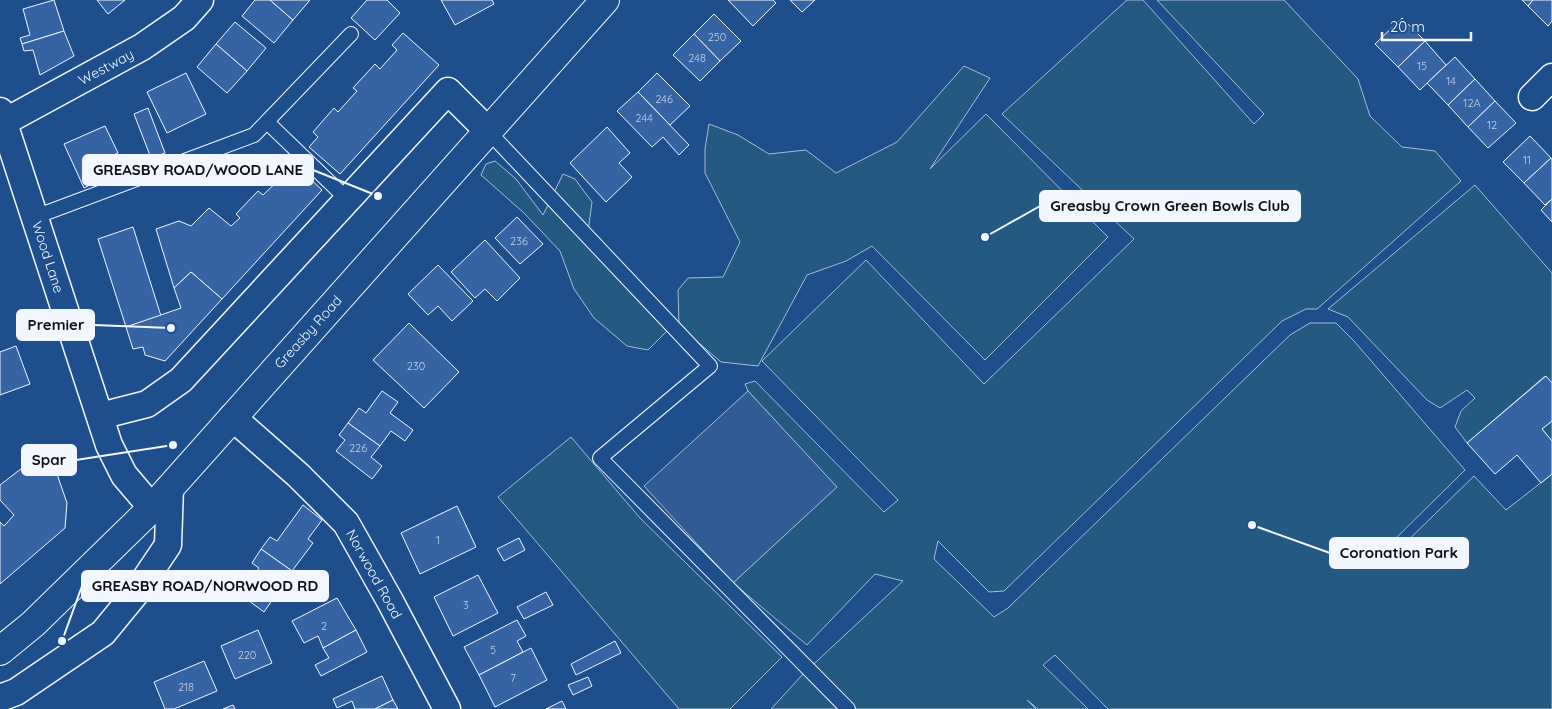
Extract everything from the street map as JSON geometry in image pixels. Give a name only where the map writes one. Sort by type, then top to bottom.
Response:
[{"type":"main road","name":"Greasby Road","points":[[0,651],[33,624],[152,508],[605,0]]},
{"type":"street","name":"Westway","points":[[2,116],[142,47],[184,18],[200,0]]},
{"type":"street","points":[[1532,97],[1552,77]]},
{"type":"street","points":[[100,416],[147,404],[181,380],[448,91],[488,131]]},
{"type":"street","name":"Wood Lane","points":[[2,116],[109,445],[124,475],[152,508]]},
{"type":"street","name":"Norwood Road","points":[[232,417],[298,475],[346,523],[447,709]]},
{"type":"street","points":[[0,698],[16,692],[103,633],[135,594],[168,545],[170,487]]},
{"type":"lane","points":[[35,217],[254,135],[351,34]]},
{"type":"lane","points":[[267,122],[348,200]]},
{"type":"lane","points":[[488,131],[710,366],[600,458],[848,709]]},
{"type":"shaded area","points":[[1127,0],[1143,0],[1254,124],[1264,114],[1157,0],[1284,0],[1358,79],[1370,116],[1402,147],[1435,151],[1461,181],[1317,309],[1306,309],[1282,321],[1004,591],[989,592],[938,541],[934,559],[994,617],[1008,608],[1290,335],[1310,323],[1336,323],[1354,341],[1465,470],[1390,544],[1396,552],[1474,476],[1506,510],[1552,474],[1552,709],[1108,709],[1055,655],[1043,665],[1088,709],[1038,709],[1027,700],[1036,709],[771,709],[804,673],[903,581],[875,574],[807,645],[733,583],[836,487],[748,391],[745,384],[755,381],[884,512],[898,500],[762,361],[866,260],[984,384],[1134,239],[1002,114]]},
{"type":"shaded area","points":[[964,66],[990,78],[930,169],[986,114],[1108,237],[985,360],[872,246],[846,261],[807,275],[758,366],[721,362],[679,326],[678,290],[688,278],[723,277],[740,242],[705,173],[705,149],[709,124],[738,135],[769,154],[806,150],[836,173],[897,142]]},
{"type":"shaded area","points":[[495,161],[516,179],[543,215],[563,174],[575,179],[592,202],[588,232],[663,308],[667,331],[648,350],[627,346],[594,318],[574,289],[560,251],[524,213],[481,175],[486,164]]},
{"type":"shaded area","points":[[1475,185],[1552,273],[1552,383],[1545,376],[1467,443],[1455,427],[1461,411],[1475,398],[1467,390],[1440,408],[1427,400],[1348,317],[1328,309]]},
{"type":"shaded area","points":[[748,391],[837,487],[733,583],[644,486]]},
{"type":"shaded area","points":[[1552,421],[1552,441],[1542,429]]},
{"type":"shaded area","points":[[571,437],[640,518],[782,657],[730,709],[679,709],[498,497]]},
{"type":"building","points":[[54,0],[64,31],[22,44],[20,38],[30,35],[23,9]]},
{"type":"building","points":[[97,0],[125,0],[108,14]]},
{"type":"building","points":[[255,0],[270,0],[293,20],[274,43],[242,16]]},
{"type":"building","points":[[270,0],[310,0],[293,20]]},
{"type":"building","points":[[367,0],[387,0],[400,13],[375,40],[351,18]]},
{"type":"building","points":[[441,0],[492,0],[494,4],[455,25]]},
{"type":"building","points":[[728,0],[773,0],[776,3],[753,26]]},
{"type":"building","points":[[790,0],[815,0],[802,12]]},
{"type":"building","points":[[1522,0],[1533,0],[1528,6]]},
{"type":"building","points":[[1533,0],[1552,0],[1552,21],[1548,26],[1528,6]]},
{"type":"building","points":[[714,14],[741,41],[720,61],[694,34]]},
{"type":"building","points":[[1402,18],[1425,41],[1398,67],[1375,44]]},
{"type":"building","points":[[235,22],[266,48],[247,71],[216,44]]},
{"type":"building","points":[[64,31],[74,56],[40,75],[33,50],[24,51],[22,44]]},
{"type":"building","points":[[403,33],[439,65],[340,174],[309,147],[318,137],[313,132],[334,108],[338,112],[357,91],[353,88],[375,64],[380,69],[397,50],[392,45]]},
{"type":"building","points":[[694,34],[720,61],[700,81],[673,55]]},
{"type":"building","points":[[1425,41],[1446,65],[1420,90],[1398,67]]},
{"type":"building","points":[[216,44],[247,71],[227,93],[197,67]]},
{"type":"building","points":[[1455,57],[1475,79],[1448,105],[1427,83]]},
{"type":"building","points":[[186,73],[206,114],[167,133],[147,92]]},
{"type":"building","points":[[657,73],[690,106],[670,125],[638,92]]},
{"type":"building","points":[[1475,79],[1495,101],[1468,127],[1448,105]]},
{"type":"building","points":[[638,92],[689,145],[679,155],[663,137],[652,147],[617,111]]},
{"type":"building","points":[[1495,101],[1516,123],[1488,148],[1468,127]]},
{"type":"building","points":[[148,108],[165,153],[151,158],[134,114]]},
{"type":"building","points":[[105,126],[118,153],[111,156],[118,171],[84,188],[64,144]]},
{"type":"building","points":[[607,127],[630,153],[619,163],[632,177],[606,202],[570,163]]},
{"type":"building","points":[[1530,136],[1551,158],[1524,183],[1503,162]]},
{"type":"building","points":[[288,158],[322,190],[222,299],[191,272],[174,288],[156,229],[179,221],[191,226],[209,208],[231,226],[240,218],[236,214],[258,191],[263,195],[282,177],[277,170]]},
{"type":"building","points":[[1551,158],[1552,199],[1545,205],[1524,183]]},
{"type":"building","points":[[1552,199],[1552,222],[1541,210]]},
{"type":"building","points":[[517,217],[543,244],[520,264],[495,238]]},
{"type":"building","points":[[133,227],[161,316],[126,327],[98,239]]},
{"type":"building","points":[[485,240],[520,278],[497,301],[485,289],[475,298],[451,272]]},
{"type":"building","points":[[438,265],[473,301],[452,321],[438,306],[428,315],[408,294]]},
{"type":"building","points":[[191,272],[222,299],[165,361],[145,355],[143,347],[133,349],[126,327],[181,308],[174,288]]},
{"type":"building","points":[[409,323],[459,372],[424,408],[373,360]]},
{"type":"building","points":[[16,346],[30,384],[0,395],[0,352]]},
{"type":"building","points":[[1546,376],[1552,383],[1552,421],[1542,429],[1552,441],[1552,474],[1541,483],[1517,455],[1495,474],[1467,443]]},
{"type":"building","points":[[382,391],[398,402],[390,413],[413,430],[405,441],[391,431],[380,446],[348,423],[359,408],[366,413]]},
{"type":"building","points":[[348,423],[380,446],[371,457],[382,466],[372,479],[336,451],[345,440],[339,435]]},
{"type":"building","points":[[48,448],[67,503],[65,528],[0,584],[0,522],[4,526],[14,515],[0,500],[0,485]]},
{"type":"building","points":[[303,505],[322,520],[308,539],[313,543],[292,571],[261,549],[270,537],[277,541]]},
{"type":"building","points":[[457,506],[476,547],[420,574],[401,533]]},
{"type":"building","points":[[519,538],[525,550],[504,561],[497,549]]},
{"type":"building","points":[[261,549],[292,571],[264,612],[245,598],[254,585],[249,582],[259,568],[252,563]]},
{"type":"building","points":[[478,575],[498,613],[453,636],[434,597]]},
{"type":"building","points":[[546,592],[553,605],[524,619],[517,607]]},
{"type":"building","points":[[337,598],[356,630],[323,648],[318,636],[304,643],[292,621]]},
{"type":"building","points":[[517,620],[526,636],[517,641],[523,652],[479,675],[464,647]]},
{"type":"building","points":[[258,630],[272,663],[235,679],[221,646]]},
{"type":"building","points":[[356,630],[367,652],[321,676],[315,665],[329,658],[323,648]]},
{"type":"building","points":[[615,641],[621,653],[576,675],[571,664]]},
{"type":"building","points":[[531,648],[547,680],[495,707],[479,675]]},
{"type":"building","points":[[204,661],[217,691],[174,709],[165,709],[154,682]]},
{"type":"building","points":[[382,676],[393,700],[375,709],[355,709],[352,701],[337,708],[333,699]]},
{"type":"building","points":[[588,677],[592,686],[573,695],[568,685]]},
{"type":"building","points":[[393,700],[398,709],[375,709]]},
{"type":"building","points":[[562,701],[566,709],[546,709]]},
{"type":"building","points":[[233,705],[235,709],[223,709]]},
{"type":"place","name":"GREASBY ROAD/WOOD LANE","points":[[378,196]]},
{"type":"place","name":"Greasby Crown Green Bowls Club","points":[[985,237]]},
{"type":"place","name":"Premier","points":[[171,328]]},
{"type":"place","name":"Spar","points":[[173,445]]},
{"type":"place","name":"Coronation Park","points":[[1252,525]]},
{"type":"place","name":"GREASBY ROAD/NORWOOD RD","points":[[62,641]]}]
